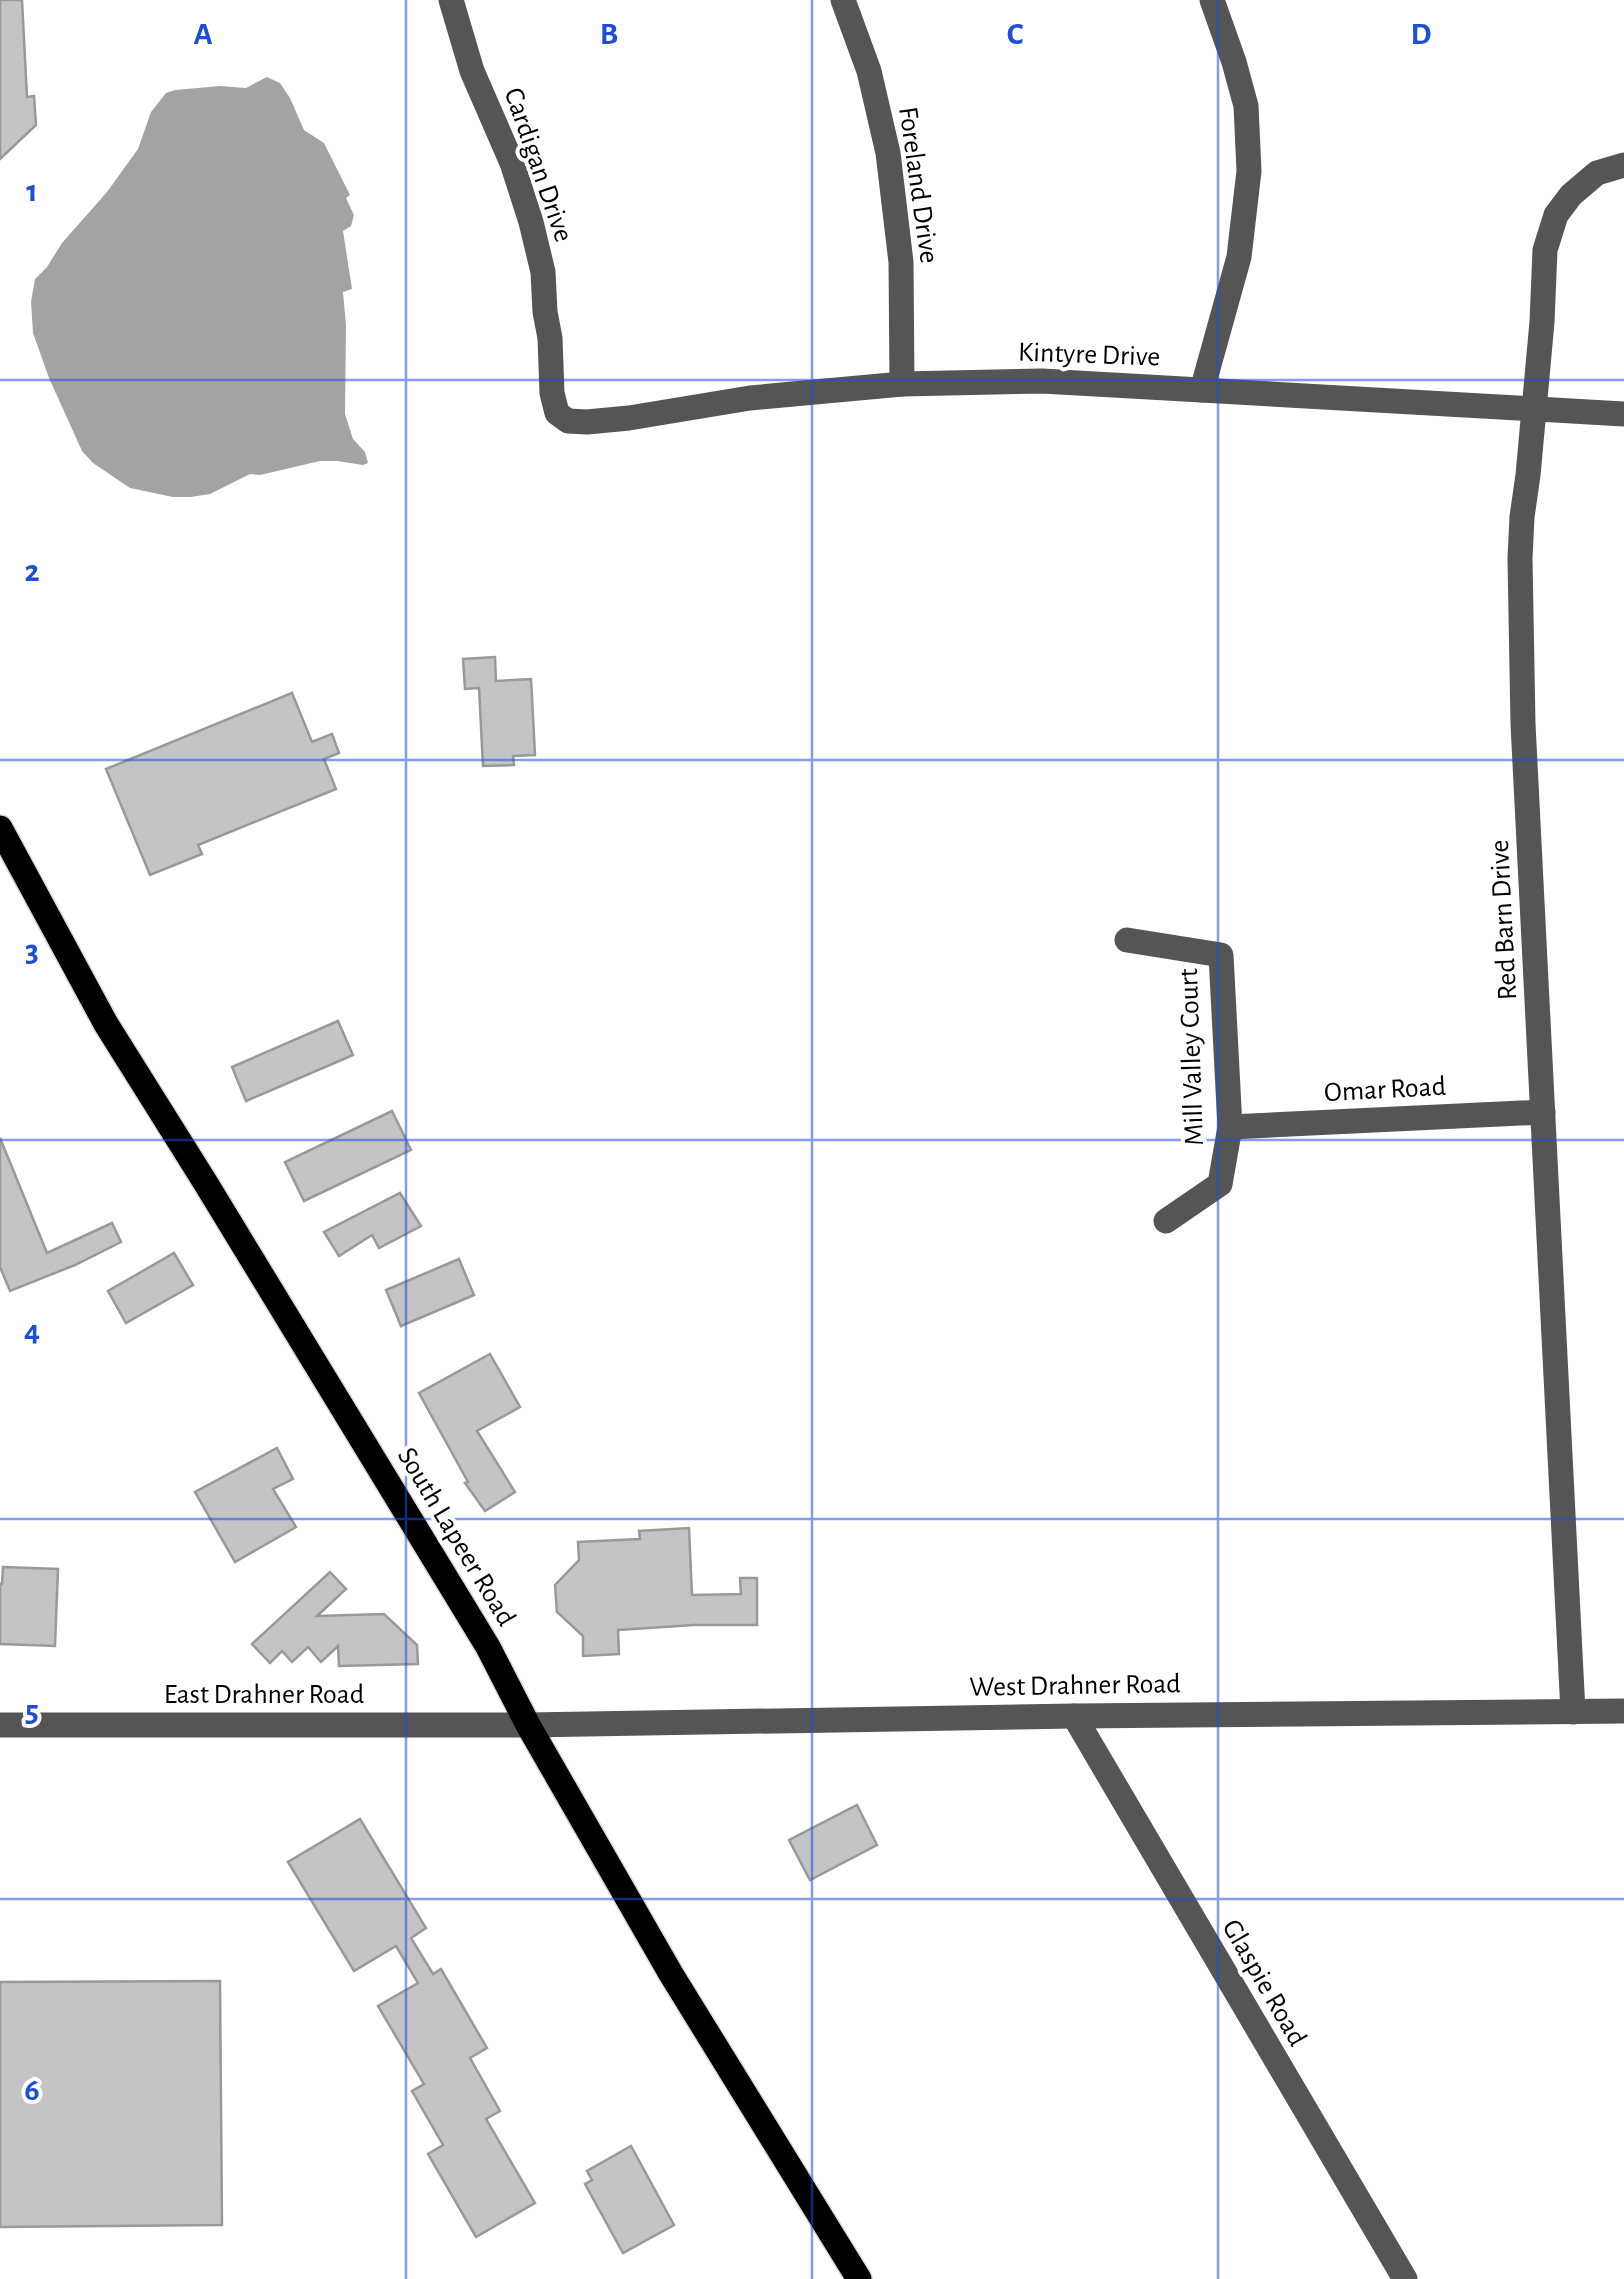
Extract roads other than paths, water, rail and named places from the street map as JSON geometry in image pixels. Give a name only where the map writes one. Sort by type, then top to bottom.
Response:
[{"type":"main road","name":"South Lapeer Road","points":[[0,828],[106,1024],[488,1647],[528,1725],[671,1974],[859,2279]]},
{"type":"street","name":"Cardigan Drive","points":[[450,0],[472,71],[512,164],[531,222],[543,272],[557,413]]},
{"type":"street","name":"Foreland Drive","points":[[843,0],[869,71],[888,153],[901,262],[902,384]]},
{"type":"street","points":[[1202,390],[1239,256],[1249,170],[1246,106],[1212,0]]},
{"type":"street","name":"Red Barn Drive","points":[[1573,1712],[1523,724],[1522,517],[1542,322],[1545,250],[1556,214],[1571,195],[1597,172],[1624,165]]},
{"type":"street","name":"Kintyre Drive","points":[[557,413],[568,421],[587,422],[750,398],[902,384],[1042,381],[1624,414]]},
{"type":"street","name":"Mill Valley Court","points":[[1126,940],[1221,954],[1230,1127],[1220,1184],[1166,1222]]},
{"type":"street","name":"Omar Road","points":[[1230,1127],[1543,1112]]},
{"type":"street","name":"West Drahner Road","points":[[528,1725],[1624,1711]]},
{"type":"street","name":"Glaspie Road","points":[[1074,1716],[1405,2279]]},
{"type":"street","name":"East Drahner Road","points":[[0,1724],[528,1725]]}]
